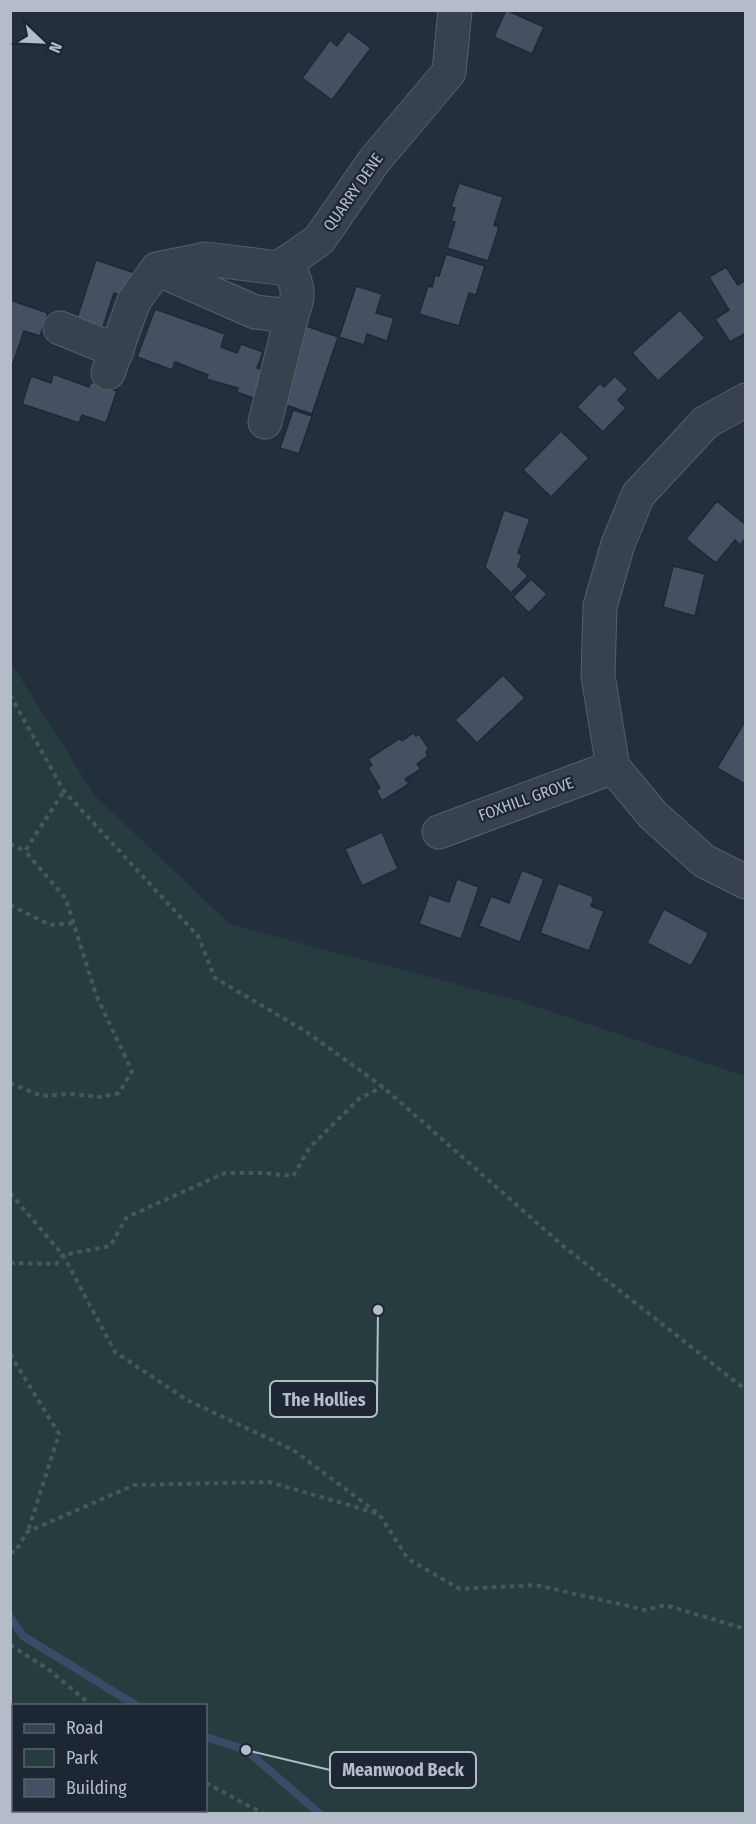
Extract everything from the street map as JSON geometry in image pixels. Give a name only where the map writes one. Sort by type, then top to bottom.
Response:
[{"type":"street","name":"QUARRY DENE","points":[[157,269],[206,259],[279,268],[319,240],[374,161],[449,72],[455,10]]},
{"type":"street","points":[[265,422],[299,289],[287,262]]},
{"type":"street","points":[[60,328],[113,362],[134,301],[157,269],[255,312],[281,315],[293,311]]},
{"type":"street","points":[[746,400],[706,422],[639,495],[618,544],[600,606],[598,676],[613,767],[653,815],[704,861],[746,882]]},
{"type":"street","name":"FOXHILL GROVE","points":[[439,832],[613,767]]},
{"type":"path","points":[[10,694],[64,791],[198,936],[215,978],[305,1031],[383,1087],[572,1253],[746,1390]]},
{"type":"path","points":[[25,851],[64,791]]},
{"type":"path","points":[[10,844],[25,851],[66,899],[96,995],[132,1071],[119,1093],[101,1097],[70,1094],[41,1096],[10,1083]]},
{"type":"path","points":[[10,904],[50,925],[74,922]]},
{"type":"path","points":[[10,1263],[56,1264],[63,1255],[110,1246],[127,1217],[225,1173],[293,1176],[309,1147],[360,1098],[383,1087]]},
{"type":"path","points":[[10,1192],[63,1255],[115,1352],[187,1400],[293,1450],[379,1514],[408,1559],[460,1589],[536,1585],[646,1610],[665,1605],[746,1629]]},
{"type":"path","points":[[10,1354],[59,1434],[27,1532],[15,1552],[10,1552]]},
{"type":"path","points":[[27,1532],[134,1485],[269,1482],[379,1514]]},
{"type":"path","points":[[10,1645],[48,1669],[90,1704]]},
{"type":"path","points":[[207,1783],[264,1814]]},
{"type":"green space","points":[[11,663],[95,796],[231,925],[509,998],[745,1076],[745,1813],[11,1813]]},
{"type":"building","points":[[506,10],[544,27],[532,54],[494,37]]},
{"type":"building","points":[[348,31],[371,48],[332,100],[302,78],[330,40],[337,46]]},
{"type":"building","points":[[459,183],[503,197],[494,225],[499,227],[488,261],[447,248],[455,222],[451,221],[455,208],[451,207]]},
{"type":"building","points":[[446,254],[485,266],[476,295],[469,293],[459,326],[419,314],[428,286],[432,287],[435,275],[439,276]]},
{"type":"building","points":[[96,260],[135,273],[126,297],[114,293],[102,330],[76,321]]},
{"type":"building","points":[[726,267],[738,285],[746,280],[746,333],[730,342],[715,319],[729,310],[709,277]]},
{"type":"building","points":[[356,286],[382,294],[376,313],[394,318],[387,341],[367,334],[364,345],[339,337]]},
{"type":"building","points":[[10,300],[48,313],[40,336],[24,331],[11,369]]},
{"type":"building","points":[[155,309],[225,334],[221,347],[237,353],[241,344],[263,352],[257,368],[274,374],[264,402],[237,392],[238,388],[206,379],[208,375],[175,362],[172,370],[137,357]]},
{"type":"building","points":[[680,310],[705,338],[658,381],[632,353]]},
{"type":"building","points":[[306,326],[338,337],[312,414],[280,403]]},
{"type":"building","points":[[53,374],[89,387],[91,382],[117,391],[106,423],[82,415],[79,423],[22,404],[31,376],[51,383]]},
{"type":"building","points":[[615,376],[628,389],[618,400],[626,408],[603,432],[577,407],[600,383],[604,387]]},
{"type":"building","points":[[293,410],[312,416],[299,454],[280,448]]},
{"type":"building","points":[[561,431],[589,458],[551,497],[523,470]]},
{"type":"building","points":[[717,501],[746,525],[746,538],[740,545],[735,540],[716,563],[686,539]]},
{"type":"building","points":[[504,510],[530,519],[518,553],[522,555],[518,566],[528,576],[511,593],[485,567]]},
{"type":"building","points":[[673,566],[705,574],[695,616],[663,607]]},
{"type":"building","points":[[531,579],[547,594],[529,613],[513,597]]},
{"type":"building","points":[[503,675],[525,698],[477,743],[455,720]]},
{"type":"building","points":[[744,723],[746,724],[745,784],[717,768]]},
{"type":"building","points":[[413,733],[416,736],[419,734],[429,749],[426,752],[428,756],[417,764],[421,769],[405,779],[409,784],[382,801],[376,791],[380,788],[368,768],[372,765],[368,759],[400,738],[402,741]]},
{"type":"building","points":[[382,832],[398,869],[362,886],[345,849]]},
{"type":"building","points":[[522,870],[544,879],[520,942],[479,926],[491,896],[509,903]]},
{"type":"building","points":[[457,879],[479,887],[461,939],[419,924],[429,895],[449,902]]},
{"type":"building","points":[[558,883],[594,897],[591,906],[604,911],[589,951],[540,933]]},
{"type":"building","points":[[664,909],[709,933],[691,966],[647,943]]},
{"type":"waterway","points":[[10,1617],[23,1636],[134,1704]]},
{"type":"waterway","points":[[207,1737],[246,1750],[320,1814]]},
{"type":"place","name":"The Hollies","points":[[378,1310]]},
{"type":"place","name":"Meanwood Beck","points":[[246,1750]]}]
